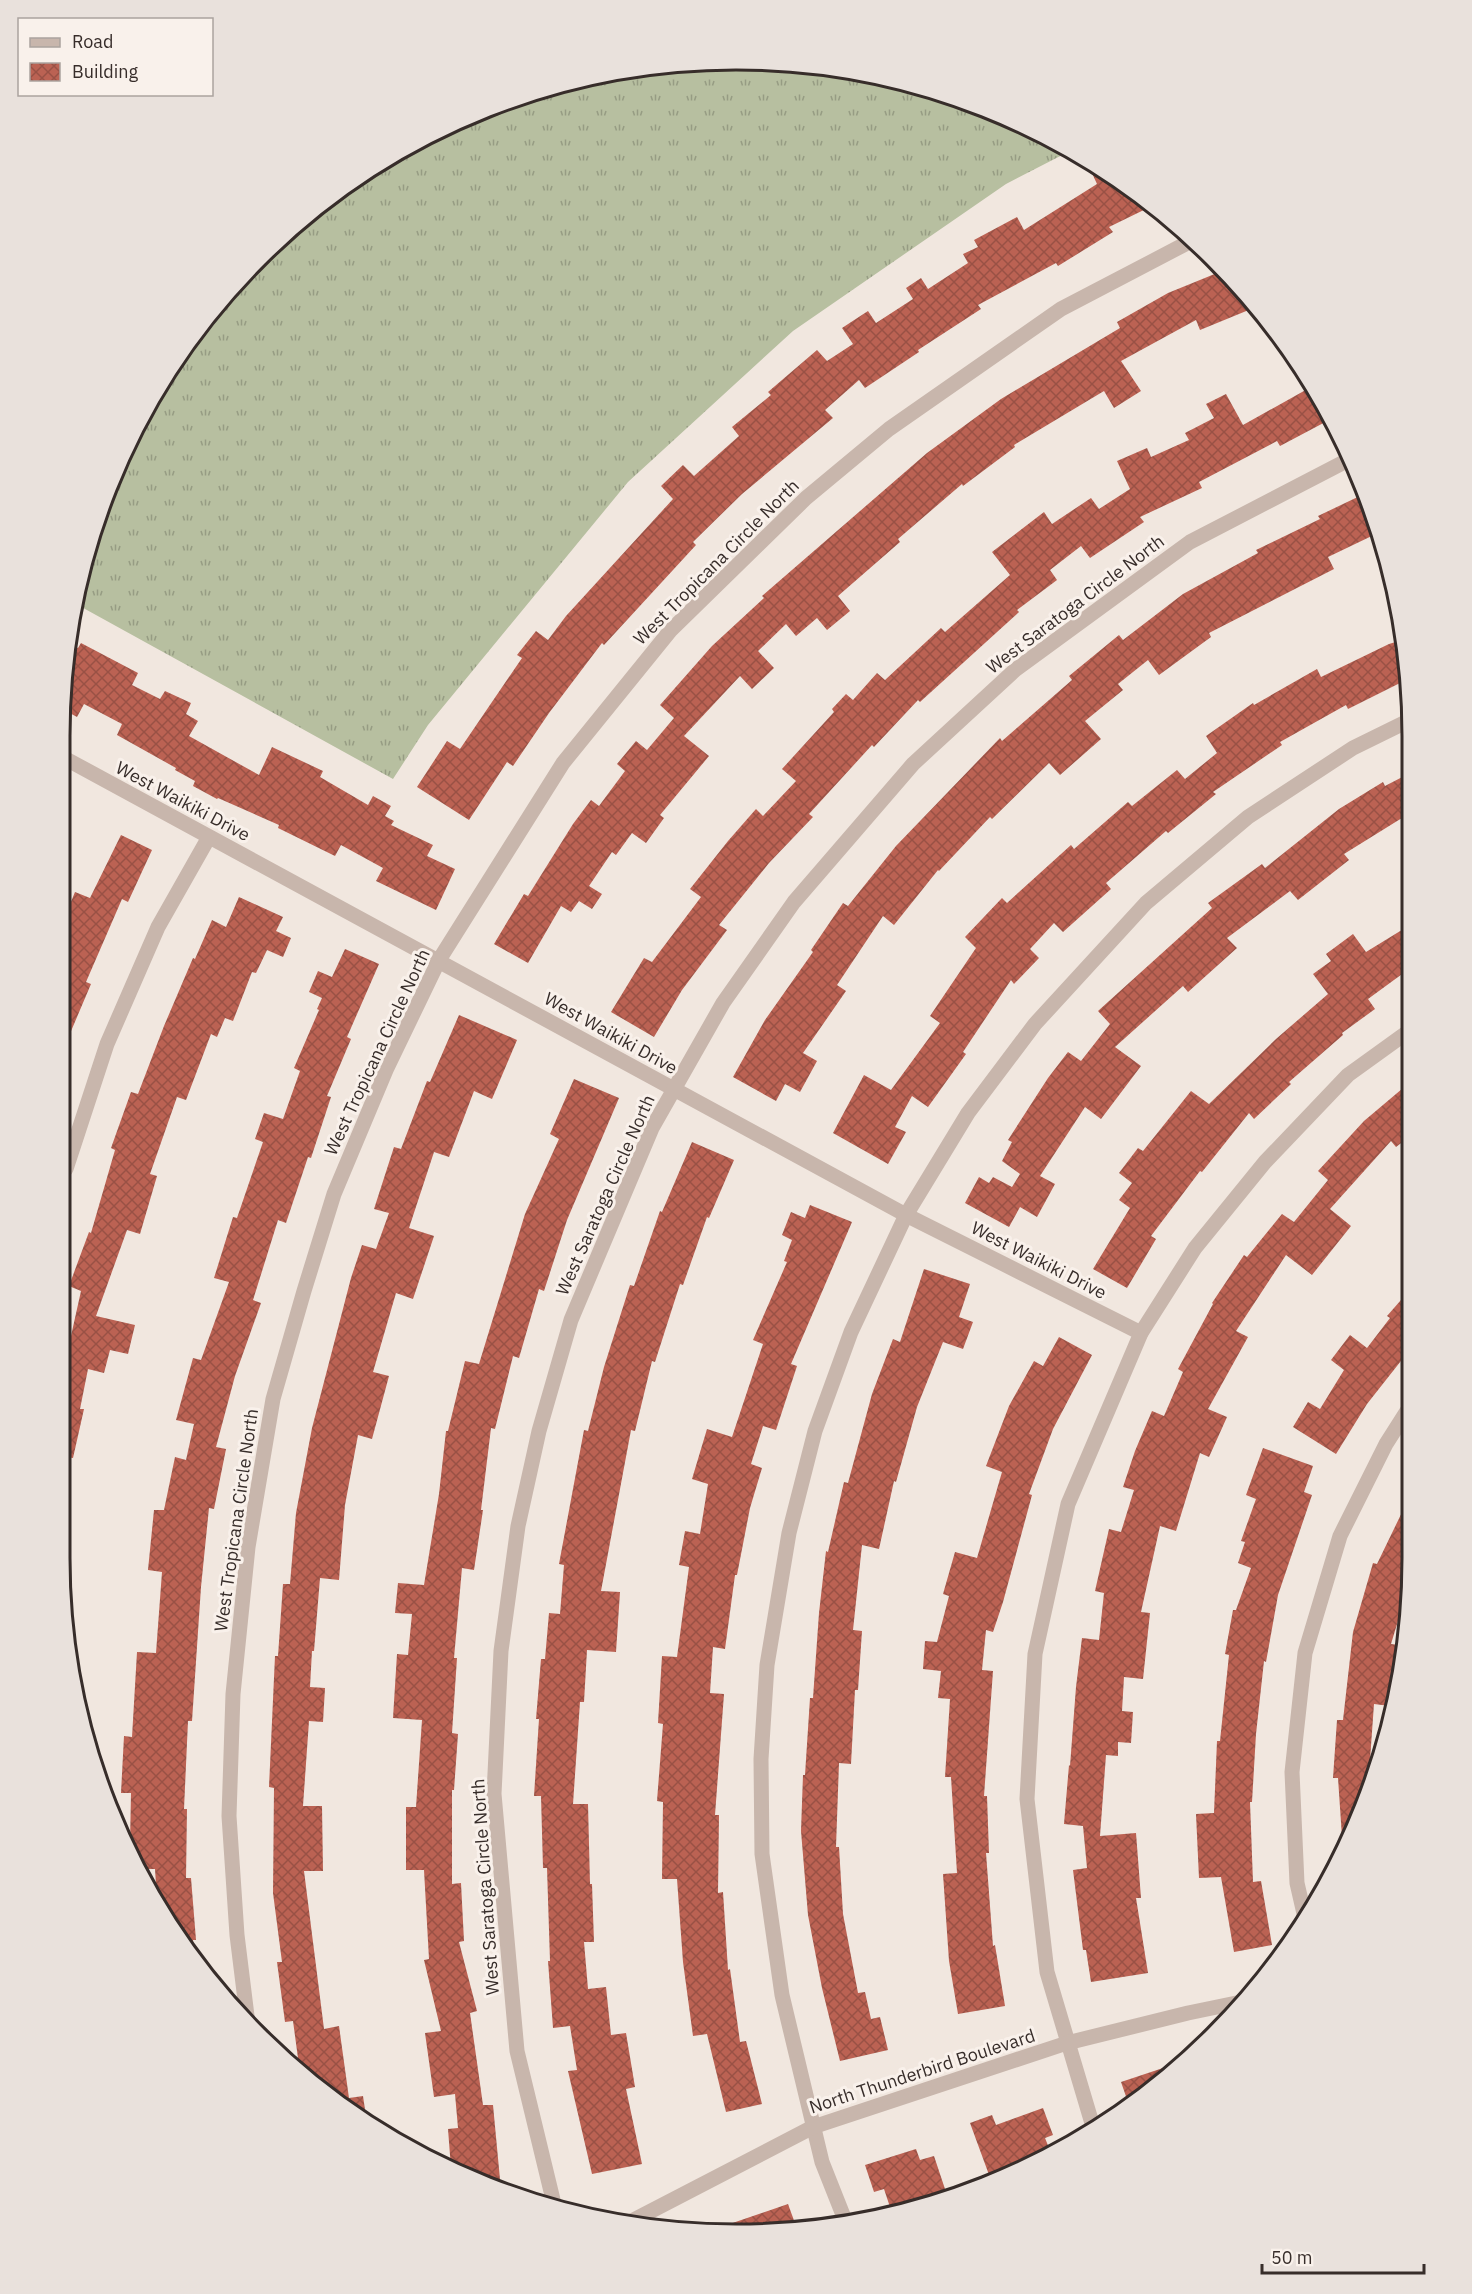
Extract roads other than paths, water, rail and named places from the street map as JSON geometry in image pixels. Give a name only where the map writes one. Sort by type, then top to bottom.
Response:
[{"type":"street","name":"West Tropicana Circle North","points":[[246,2008],[237,1935],[229,1816],[233,1694],[248,1547],[273,1399],[334,1194],[386,1070],[439,960],[563,764],[670,631],[806,498],[889,429],[1061,309],[1184,245]]},
{"type":"street","name":"West Saratoga Circle North","points":[[552,2197],[517,2051],[494,1794],[501,1651],[523,1504],[539,1431],[572,1320],[652,1128],[723,1003],[794,902],[913,764],[1015,669],[1190,543],[1343,463]]},
{"type":"street","points":[[843,2215],[822,2162],[782,1995],[762,1854],[761,1759],[766,1665],[789,1533],[815,1431],[851,1332],[906,1215],[968,1113],[1035,1024],[1146,903],[1248,817],[1353,748],[1401,724]]},
{"type":"street","name":"West Waikiki Drive","points":[[70,761],[906,1215],[1141,1333]]},
{"type":"street","points":[[70,1157],[107,1044],[158,927],[209,837]]},
{"type":"street","points":[[1091,2120],[1047,1972],[1027,1799],[1035,1654],[1068,1504],[1141,1333],[1195,1248],[1265,1162],[1348,1075],[1402,1036]]},
{"type":"street","points":[[1302,1906],[1297,1883],[1292,1772],[1305,1653],[1340,1536],[1386,1444],[1402,1419]]},
{"type":"street","name":"North Thunderbird Boulevard","points":[[640,2217],[813,2127],[1067,2043],[1229,2004]]}]
